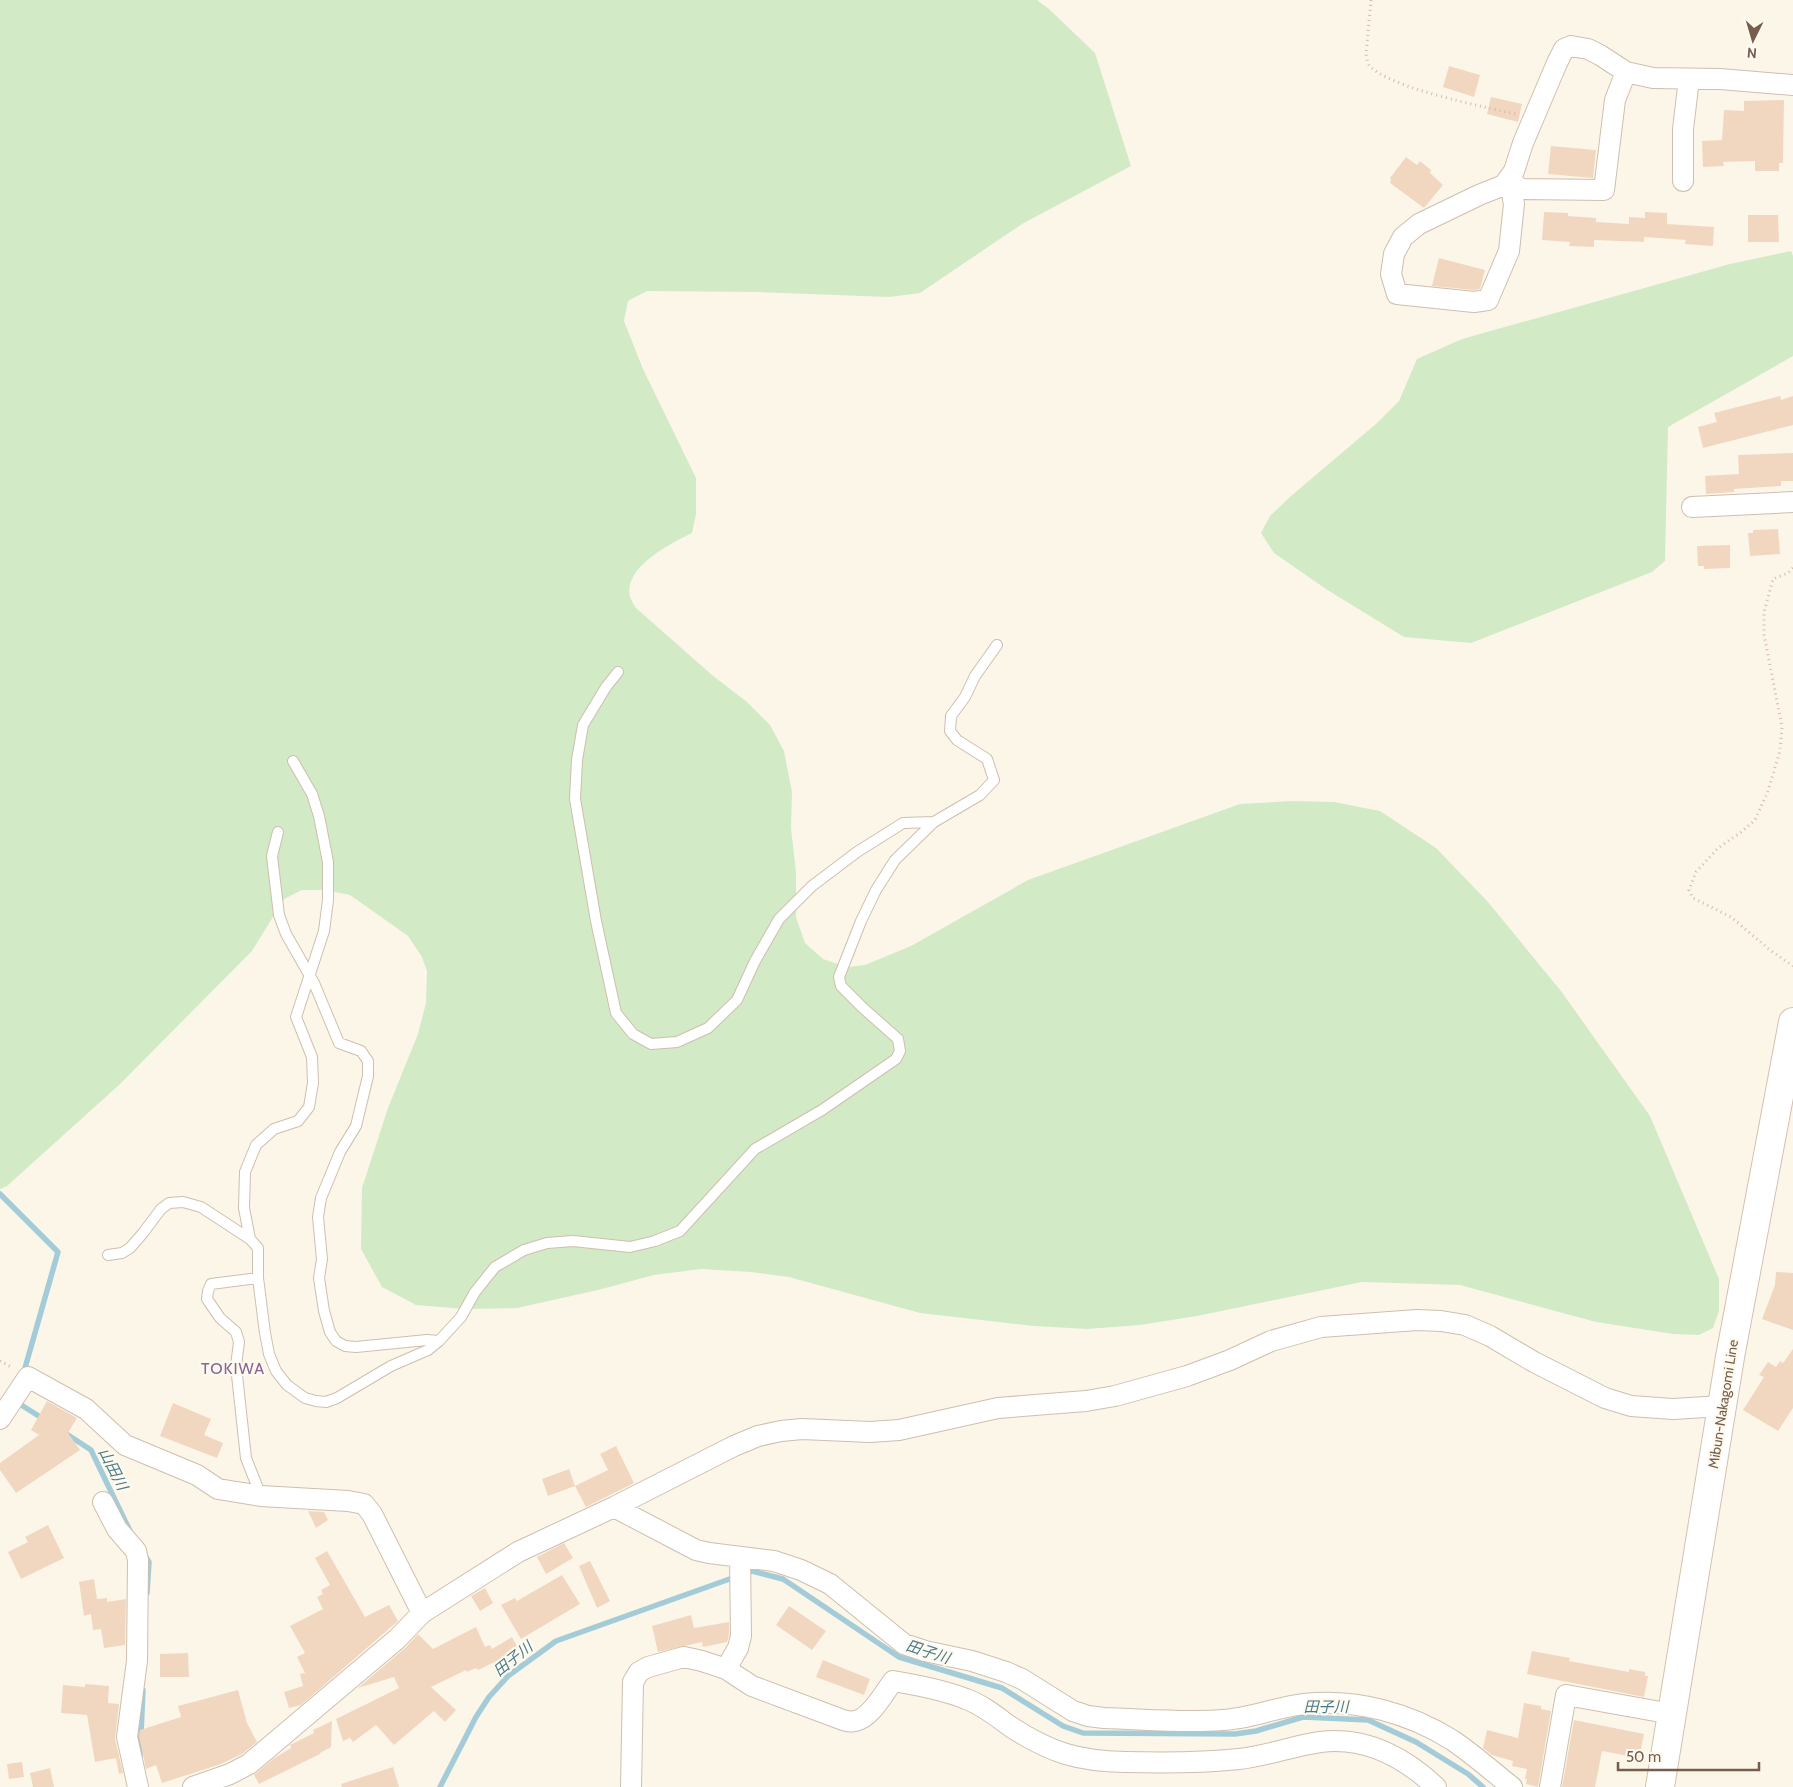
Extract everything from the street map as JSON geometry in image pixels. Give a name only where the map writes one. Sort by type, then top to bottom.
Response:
[{"type":"main road","name":"Mibun-Nakagomi Line","points":[[1660,1787],[1722,1406],[1792,1035]]},
{"type":"street","points":[[1510,178],[1514,204],[1509,251],[1488,300],[1474,302],[1397,294],[1391,274],[1394,254],[1403,237],[1419,224],[1504,185],[1510,178],[1518,162],[1523,143],[1564,49],[1571,46],[1588,48],[1626,72],[1653,78],[1720,79],[1793,85]]},
{"type":"street","points":[[1510,178],[1520,189],[1604,190],[1615,100],[1626,72]]},
{"type":"street","points":[[1683,181],[1683,129],[1689,79]]},
{"type":"street","points":[[1692,507],[1793,502]]},
{"type":"street","points":[[193,1787],[230,1774],[249,1764],[397,1639],[422,1613],[518,1552],[758,1436],[781,1431],[802,1430],[883,1432],[998,1408],[1086,1401],[1115,1396],[1187,1376],[1230,1360],[1271,1341],[1321,1327],[1417,1320],[1441,1321],[1464,1325],[1490,1336],[1534,1362],[1605,1398],[1632,1406],[1673,1409],[1722,1406]]},
{"type":"street","points":[[0,1419],[28,1377],[86,1409],[125,1445],[197,1475],[218,1489],[261,1496],[348,1501],[364,1504],[372,1514],[422,1613]]},
{"type":"street","points":[[103,1502],[117,1529],[136,1551],[138,1560],[137,1661],[127,1737],[138,1787]]},
{"type":"street","points":[[614,1507],[696,1550],[740,1559],[786,1564],[816,1576],[830,1584],[904,1644],[925,1651],[972,1661],[1006,1672],[1022,1679],[1073,1710],[1088,1716],[1104,1718],[1222,1720],[1247,1717],[1278,1708],[1323,1702],[1371,1707],[1432,1728],[1454,1741],[1512,1787]]},
{"type":"street","points":[[726,1669],[738,1648],[742,1636],[740,1559]]},
{"type":"street","points":[[630,1787],[633,1682],[639,1672],[648,1667],[684,1657],[726,1669],[752,1686],[843,1720],[855,1721],[863,1718],[871,1711],[893,1681],[966,1699],[982,1707],[1012,1728],[1043,1746],[1064,1754],[1091,1760],[1124,1762],[1216,1761],[1263,1755],[1321,1742],[1343,1742],[1362,1744],[1386,1751],[1405,1762],[1436,1787]]},
{"type":"street","points":[[1550,1787],[1566,1695],[1672,1714]]},
{"type":"lane","points":[[108,1255],[122,1253],[130,1248],[144,1233],[161,1209],[169,1203],[183,1202],[201,1207],[250,1239],[258,1248],[258,1278],[269,1354],[276,1371],[287,1385],[305,1398],[326,1402],[337,1398],[391,1366],[428,1350],[461,1317],[475,1292],[495,1267],[524,1250],[547,1243],[573,1241],[630,1247],[655,1241],[680,1231],[755,1149],[822,1110],[896,1059],[900,1051],[898,1039],[841,986],[838,977],[876,890],[895,860],[934,822],[980,795],[994,780],[987,760],[957,740],[950,731],[951,716],[965,697],[975,676],[997,645]]},
{"type":"lane","points":[[618,672],[606,687],[583,725],[577,760],[575,799],[596,921],[616,1013],[633,1034],[651,1044],[677,1042],[708,1028],[736,1000],[779,920],[812,886],[856,852],[903,823],[934,822]]},
{"type":"lane","points":[[250,1239],[244,1208],[245,1172],[256,1145],[274,1129],[298,1122],[309,1107],[312,1083],[312,1057],[296,1017],[324,931],[328,900],[328,862],[319,816],[314,801],[293,761]]},
{"type":"lane","points":[[278,832],[272,856],[279,915],[286,934],[309,976],[339,1043],[361,1051],[368,1061],[368,1076],[356,1126],[340,1152],[321,1198],[318,1217],[322,1259],[320,1278],[324,1311],[330,1332],[336,1341],[346,1346],[356,1347],[427,1340],[439,1341]]},
{"type":"lane","points":[[258,1278],[211,1284],[207,1299],[220,1318],[236,1332],[239,1342],[236,1366],[246,1458],[261,1496]]},
{"type":"path","points":[[1371,0],[1366,54],[1368,63],[1373,68],[1391,79],[1451,99],[1534,118]]},
{"type":"path","points":[[1793,568],[1788,573],[1773,579],[1764,612],[1764,635],[1782,727],[1780,751],[1768,791],[1755,820],[1718,848],[1701,866],[1696,872],[1689,890],[1692,898],[1731,917],[1770,950],[1793,966]]},
{"type":"green space","points":[[0,0],[1037,0],[1049,9],[1095,53],[1131,166],[1022,224],[920,293],[889,297],[755,292],[647,291],[628,301],[624,321],[643,369],[696,478],[696,514],[692,533],[661,550],[641,566],[630,586],[631,600],[636,608],[712,675],[747,702],[770,725],[784,751],[792,792],[791,828],[796,873],[796,917],[805,943],[823,959],[847,967],[865,965],[911,946],[1028,880],[1240,804],[1292,801],[1334,802],[1380,811],[1436,848],[1488,902],[1561,991],[1650,1116],[1719,1279],[1719,1311],[1713,1328],[1699,1335],[1673,1334],[1596,1322],[1460,1285],[1362,1282],[1197,1316],[1140,1325],[1087,1329],[1034,1326],[920,1313],[789,1277],[751,1272],[701,1269],[654,1275],[517,1308],[465,1309],[416,1305],[382,1287],[361,1249],[362,1188],[388,1108],[418,1034],[426,1003],[427,971],[422,957],[408,936],[350,895],[325,890],[302,890],[284,899],[252,951],[119,1085],[7,1186],[0,1189]]},
{"type":"green space","points":[[1791,251],[1793,256],[1793,356],[1668,427],[1665,561],[1652,572],[1471,643],[1404,637],[1326,589],[1274,553],[1261,533],[1270,516],[1376,424],[1399,401],[1417,359],[1462,339],[1730,264]]},
{"type":"building","points":[[1449,66],[1480,75],[1474,97],[1443,87]]},
{"type":"building","points":[[1491,97],[1522,104],[1518,122],[1487,114]]},
{"type":"building","points":[[1784,100],[1783,163],[1779,163],[1779,171],[1755,171],[1755,161],[1723,162],[1724,166],[1703,167],[1702,141],[1722,140],[1724,110],[1744,111],[1744,101]]},
{"type":"building","points":[[1551,146],[1596,150],[1593,178],[1548,174]]},
{"type":"building","points":[[1406,157],[1417,165],[1420,161],[1431,170],[1430,173],[1443,185],[1424,208],[1390,183],[1390,178]]},
{"type":"building","points":[[1544,212],[1568,213],[1568,216],[1596,218],[1596,222],[1629,224],[1629,217],[1645,218],[1645,212],[1667,213],[1667,224],[1714,227],[1713,246],[1685,244],[1686,240],[1644,237],[1644,242],[1594,240],[1594,247],[1569,246],[1570,242],[1542,240]]},
{"type":"building","points":[[1748,215],[1778,215],[1779,242],[1748,242]]},
{"type":"building","points":[[1439,258],[1485,270],[1480,289],[1432,286]]},
{"type":"building","points":[[1780,396],[1781,400],[1793,396],[1793,425],[1703,448],[1698,427],[1717,422],[1714,413]]},
{"type":"building","points":[[1793,453],[1793,481],[1781,481],[1781,486],[1734,489],[1734,492],[1706,494],[1705,476],[1739,474],[1738,455]]},
{"type":"building","points":[[1778,529],[1780,554],[1750,556],[1748,533],[1753,533],[1753,530]]},
{"type":"building","points":[[1730,545],[1730,568],[1704,569],[1704,566],[1698,566],[1697,546]]},
{"type":"building","points":[[1776,1272],[1793,1273],[1793,1330],[1762,1319],[1775,1285]]},
{"type":"building","points":[[1793,1349],[1793,1408],[1778,1431],[1743,1410],[1764,1377],[1759,1375],[1768,1362],[1776,1367],[1780,1361],[1783,1363]]},
{"type":"building","points":[[47,1401],[77,1418],[68,1433],[80,1450],[16,1493],[0,1470],[0,1463],[39,1435],[31,1430]]},
{"type":"building","points":[[173,1403],[211,1419],[204,1435],[223,1443],[217,1458],[160,1436]]},
{"type":"building","points":[[616,1446],[634,1483],[586,1507],[575,1486],[608,1470],[600,1454]]},
{"type":"building","points":[[569,1469],[575,1486],[548,1496],[542,1479]]},
{"type":"building","points":[[308,1511],[324,1512],[328,1520],[316,1528]]},
{"type":"building","points":[[48,1525],[64,1558],[21,1579],[8,1552],[28,1542],[25,1537]]},
{"type":"building","points":[[564,1543],[573,1558],[546,1574],[537,1557]]},
{"type":"building","points":[[327,1551],[365,1617],[389,1605],[398,1621],[301,1705],[289,1708],[284,1692],[303,1686],[300,1674],[305,1673],[297,1657],[305,1653],[290,1626],[323,1609],[317,1597],[323,1594],[321,1590],[330,1585],[315,1558]]},
{"type":"building","points":[[590,1561],[610,1601],[597,1608],[579,1566]]},
{"type":"building","points":[[562,1575],[580,1604],[521,1639],[501,1605],[515,1598],[517,1601]]},
{"type":"building","points":[[94,1579],[97,1599],[107,1598],[107,1602],[126,1599],[125,1645],[104,1648],[101,1629],[93,1630],[91,1614],[84,1616],[79,1582]]},
{"type":"building","points":[[485,1588],[493,1603],[480,1611],[471,1596]]},
{"type":"building","points":[[789,1606],[826,1631],[812,1650],[776,1625]]},
{"type":"building","points":[[691,1615],[694,1628],[729,1622],[727,1642],[703,1647],[702,1642],[658,1652],[652,1626]]},
{"type":"building","points":[[476,1627],[485,1647],[490,1645],[492,1649],[512,1637],[519,1650],[478,1670],[476,1668],[467,1672],[466,1670],[431,1687],[456,1710],[445,1722],[434,1711],[394,1745],[376,1725],[353,1742],[350,1738],[343,1741],[336,1719],[399,1688],[394,1677],[358,1688],[405,1648],[418,1634],[433,1649]]},
{"type":"building","points":[[1532,1651],[1570,1658],[1569,1661],[1629,1672],[1629,1669],[1645,1672],[1645,1676],[1648,1676],[1644,1697],[1527,1674]]},
{"type":"building","points":[[188,1653],[189,1677],[160,1677],[160,1654]]},
{"type":"building","points":[[823,1660],[870,1679],[864,1695],[816,1677]]},
{"type":"building","points":[[85,1684],[109,1686],[108,1703],[119,1704],[115,1739],[123,1773],[119,1774],[116,1758],[95,1762],[87,1715],[61,1713],[63,1685],[85,1687]]},
{"type":"building","points":[[238,1690],[247,1723],[257,1742],[242,1754],[221,1764],[162,1783],[156,1765],[146,1769],[139,1736],[140,1730],[181,1717],[178,1706]]},
{"type":"building","points":[[1524,1703],[1541,1706],[1541,1709],[1551,1711],[1538,1787],[1526,1784],[1527,1769],[1512,1766],[1513,1761],[1492,1755],[1483,1748],[1487,1730],[1518,1738]]},
{"type":"building","points":[[1574,1720],[1644,1734],[1639,1758],[1602,1751],[1595,1787],[1562,1787]]},
{"type":"building","points":[[332,1721],[331,1747],[259,1784],[254,1775],[273,1759],[291,1748],[290,1745],[314,1733],[313,1730]]},
{"type":"building","points":[[22,1762],[24,1777],[9,1779],[7,1764]]},
{"type":"building","points":[[393,1767],[399,1787],[342,1787],[341,1784]]},
{"type":"building","points":[[50,1768],[54,1787],[33,1787],[30,1773]]},
{"type":"waterway","name":"山田川","points":[[0,1194],[58,1252],[23,1375]]},
{"type":"waterway","name":"山田川","points":[[15,1401],[45,1420]]},
{"type":"waterway","name":"山田川","points":[[65,1433],[91,1450],[130,1531]]},
{"type":"waterway","name":"山田川","points":[[144,1554],[149,1562],[147,1593]]},
{"type":"waterway","name":"田子川","points":[[440,1787],[476,1717],[489,1697],[508,1676],[556,1641],[752,1571],[783,1579],[899,1657],[1002,1688],[1063,1726],[1083,1733],[1235,1734],[1256,1731],[1303,1717],[1368,1720],[1416,1742],[1468,1774],[1483,1787]]},
{"type":"waterway","name":"山田川","points":[[140,1756],[143,1690]]},
{"type":"district","name":"TOKIWA","points":[[233,1368]]}]
